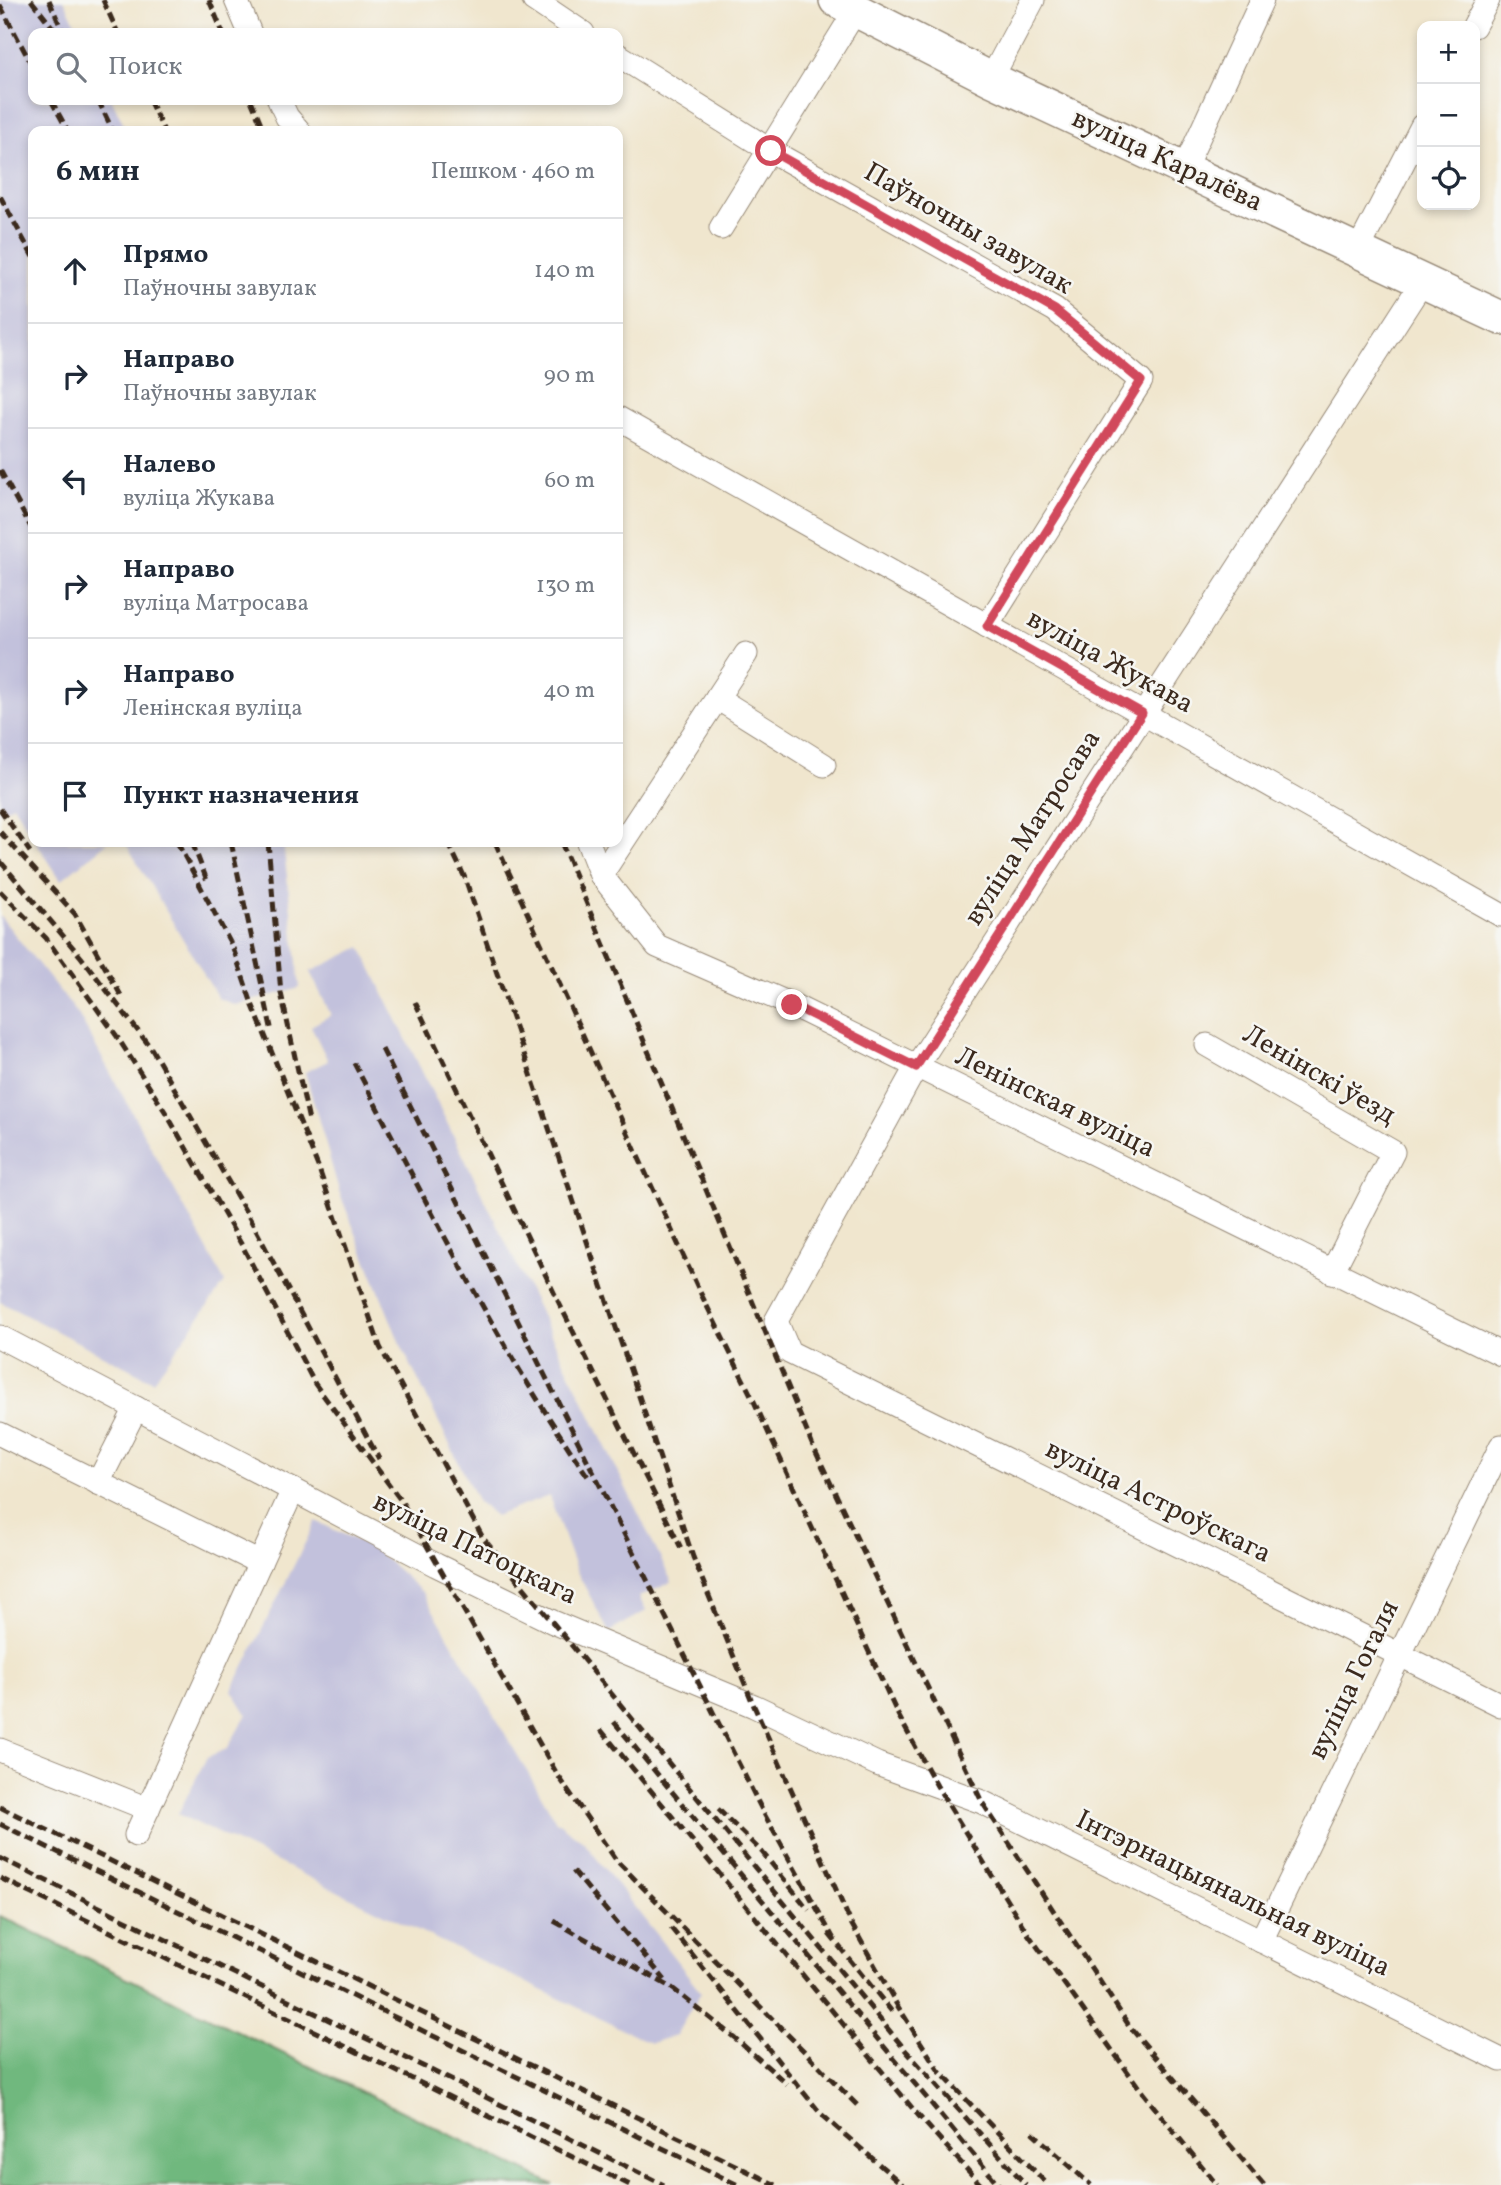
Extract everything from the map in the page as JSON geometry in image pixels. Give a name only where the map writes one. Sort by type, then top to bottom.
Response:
[{"type":"street","points":[[236,0],[248,28]]},
{"type":"street","points":[[534,0],[576,28]]},
{"type":"street","points":[[991,79],[1032,0]]},
{"type":"street","points":[[1184,169],[1262,0]]},
{"type":"street","points":[[1477,21],[1488,0]]},
{"type":"street","points":[[721,228],[771,151],[846,5]]},
{"type":"street","name":"вуліца Каралёва","points":[[846,5],[991,79],[1501,318]]},
{"type":"street","name":"Паўночны завулак","points":[[623,58],[771,151],[1055,310],[1141,381],[987,626]]},
{"type":"street","points":[[1358,250],[1417,136]]},
{"type":"street","name":"вуліца Матросава","points":[[789,1352],[776,1321],[916,1067],[1423,281]]},
{"type":"street","name":"вуліца Жукава","points":[[623,421],[1501,915]]},
{"type":"street","points":[[623,841],[746,654]]},
{"type":"street","points":[[717,698],[824,765]]},
{"type":"street","name":"Ленінская вуліца","points":[[589,847],[601,875],[657,946],[792,1005],[1501,1354]]},
{"type":"street","points":[[601,875],[619,847]]},
{"type":"street","name":"Ленінскі ўезд","points":[[1207,1045],[1393,1152],[1332,1272]]},
{"type":"street","name":"вуліца Патоцкага","points":[[0,1337],[553,1622],[754,1706],[877,1764],[936,1786]]},
{"type":"street","name":"вуліца Астроўскага","points":[[789,1352],[1501,1705]]},
{"type":"street","points":[[97,1482],[136,1408]]},
{"type":"street","points":[[0,1434],[260,1563]]},
{"type":"street","name":"вуліца Гогаля","points":[[1261,1941],[1501,1446]]},
{"type":"street","points":[[136,1835],[293,1490]]},
{"type":"street","points":[[0,1750],[148,1809]]},
{"type":"street","name":"Інтэрнацыянальная вуліца","points":[[936,1786],[982,1802],[1501,2060]]},
{"type":"shaded area","points":[[0,0],[64,0],[78,28],[28,28],[28,105],[114,105],[125,126],[28,126],[28,829],[13,805],[0,812]]},
{"type":"shaded area","points":[[39,847],[102,847],[61,880]]},
{"type":"shaded area","points":[[128,847],[284,847],[300,988],[235,1005],[218,998]]},
{"type":"shaded area","points":[[0,916],[78,1014],[225,1282],[153,1381],[0,1302]]},
{"type":"shaded area","points":[[361,947],[672,1582],[639,1597],[646,1611],[609,1632],[576,1570],[549,1496],[495,1516],[478,1502],[399,1341],[340,1194],[305,1072],[328,1061],[311,1026],[331,1015],[310,972]]},
{"type":"shaded area","points":[[316,1521],[376,1550],[423,1593],[556,1821],[583,1841],[701,1992],[676,2035],[651,2043],[178,1814],[207,1757],[227,1749],[247,1714],[232,1690]]},
{"type":"green space","points":[[0,1916],[554,2185],[0,2185]]},
{"type":"railway","points":[[31,0],[53,28]]},
{"type":"railway","points":[[49,0],[61,28]]},
{"type":"railway","points":[[103,0],[116,28]]},
{"type":"railway","points":[[209,0],[221,28]]},
{"type":"railway","points":[[0,5],[28,58]]},
{"type":"railway","points":[[54,105],[65,126]]},
{"type":"railway","points":[[100,105],[111,126]]},
{"type":"railway","points":[[151,105],[162,126]]},
{"type":"railway","points":[[253,105],[262,126]]},
{"type":"railway","points":[[0,196],[28,248]]},
{"type":"railway","points":[[0,470],[28,522]]},
{"type":"railway","points":[[0,809],[30,852]]},
{"type":"railway","points":[[0,832],[75,914],[123,999]]},
{"type":"railway","points":[[180,847],[233,948],[251,1001],[319,1169],[380,1347],[483,1538],[907,2052],[1026,2185]]},
{"type":"railway","points":[[194,847],[208,883]]},
{"type":"railway","points":[[232,847],[272,1032]]},
{"type":"railway","points":[[268,847],[281,993],[309,1121]]},
{"type":"railway","points":[[450,847],[465,878],[693,1557],[754,1706],[851,1923],[897,2005],[939,2071],[1048,2185]]},
{"type":"railway","points":[[497,847],[699,1290],[752,1397],[897,1713],[937,1786],[1026,1931],[1143,2093],[1217,2185]]},
{"type":"railway","points":[[563,847],[812,1444],[982,1802],[1130,2027],[1264,2185]]},
{"type":"railway","points":[[0,861],[81,957],[151,1048],[250,1219],[379,1459]]},
{"type":"railway","points":[[0,891],[46,938],[116,1035],[166,1113],[244,1249],[315,1384],[402,1502],[557,1774],[616,1860],[857,2105]]},
{"type":"railway","points":[[415,1002],[558,1301],[681,1548]]},
{"type":"railway","points":[[382,1049],[763,1812],[835,1941]]},
{"type":"railway","points":[[354,1063],[494,1327],[589,1478]]},
{"type":"railway","points":[[614,1722],[999,2185]]},
{"type":"railway","points":[[601,1730],[918,2115],[981,2185]]},
{"type":"railway","points":[[0,1807],[776,2185]]},
{"type":"railway","points":[[718,1809],[762,1852],[809,1910]]},
{"type":"railway","points":[[0,1824],[738,2185]]},
{"type":"railway","points":[[0,1858],[664,2185]]},
{"type":"railway","points":[[573,1871],[665,1980]]},
{"type":"railway","points":[[0,1878],[630,2185]]},
{"type":"railway","points":[[554,1921],[672,1988],[787,2084]]},
{"type":"railway","points":[[671,1928],[821,2114],[903,2185]]},
{"type":"railway","points":[[829,1934],[893,2013]]},
{"type":"railway","points":[[1032,2132],[1091,2185]]},
{"type":"route","points":[[771,151],[1055,310],[1141,381],[987,626],[1142,713],[916,1067],[792,1005]]}]
